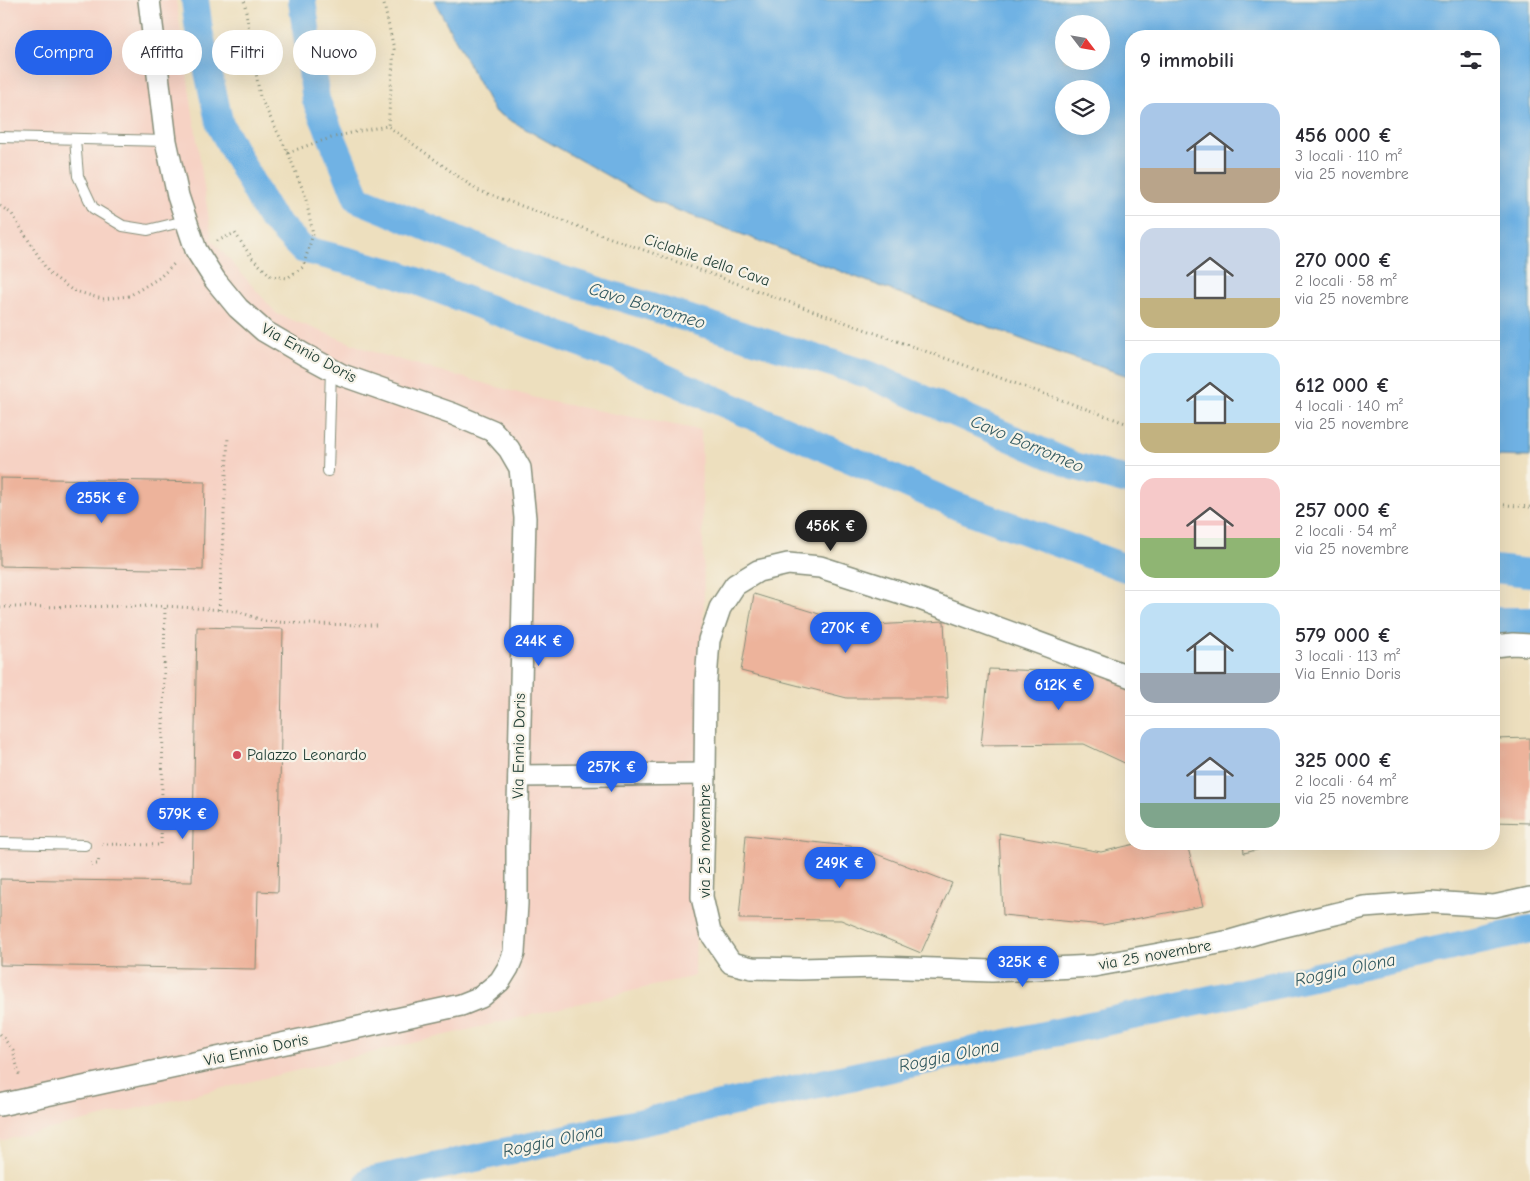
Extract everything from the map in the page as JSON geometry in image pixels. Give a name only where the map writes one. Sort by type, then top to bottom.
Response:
[{"type":"street","name":"Via Ennio Doris","points":[[0,1105],[461,1005],[481,997],[500,981],[514,953],[517,904],[525,518],[520,468],[509,449],[492,431],[453,414],[342,375],[264,331],[238,308],[215,280],[196,250],[185,221],[166,142],[149,0]]},
{"type":"street","name":"via 25 novembre","points":[[1125,675],[917,598],[820,568],[788,564],[758,571],[735,585],[720,608],[709,640],[706,681],[702,897],[710,932],[731,963],[752,968],[879,967],[992,971],[1094,966],[1230,941],[1364,907],[1430,902],[1494,906],[1530,898]]},
{"type":"street","points":[[1500,645],[1530,645]]},
{"type":"street","name":"via 25 novembre","points":[[519,776],[705,774]]},
{"type":"lane","points":[[0,137],[166,142]]},
{"type":"lane","points":[[75,139],[78,176],[93,208],[123,226],[148,230],[185,221]]},
{"type":"lane","points":[[328,471],[331,369]]},
{"type":"lane","points":[[0,842],[85,845]]},
{"type":"path","points":[[0,206],[12,214],[49,273],[72,290],[102,299],[129,296],[159,278],[177,261],[196,250],[235,233],[252,258],[271,276],[287,278],[303,267],[313,234],[305,195],[288,153],[260,96],[244,0]]},
{"type":"path","points":[[288,153],[363,130],[388,126],[394,48],[384,0]]},
{"type":"path","name":"Ciclabile della Cava","points":[[388,126],[477,190],[1125,423]]},
{"type":"path","points":[[218,610],[228,436]]},
{"type":"path","points":[[1500,504],[1530,507]]},
{"type":"path","points":[[100,844],[161,845],[165,606]]},
{"type":"path","points":[[0,607],[165,606],[237,611],[264,621],[305,624],[377,625]]},
{"type":"path","points":[[88,864],[98,864],[99,854]]},
{"type":"path","points":[[0,1034],[13,1050],[25,1100]]},
{"type":"shaded area","points":[[0,0],[176,0],[180,30],[122,30],[122,75],[187,75],[212,240],[277,314],[376,353],[547,401],[701,430],[704,596],[695,976],[0,1141]]},
{"type":"water","points":[[434,0],[1530,0],[1530,457],[1500,456],[1500,30],[1125,30],[1125,375],[1056,352],[650,200],[494,111]]},
{"type":"building","points":[[0,478],[205,482],[203,570],[0,566]]},
{"type":"building","points":[[754,594],[858,626],[944,621],[948,698],[847,698],[741,671]]},
{"type":"building","points":[[197,627],[283,629],[278,892],[258,891],[256,969],[0,965],[0,879],[192,882]]},
{"type":"building","points":[[989,669],[1100,673],[1125,683],[1125,763],[1084,744],[981,745]]},
{"type":"building","points":[[1530,738],[1530,823],[1500,822],[1500,739]]},
{"type":"building","points":[[999,833],[1101,852],[1125,846],[1125,850],[1189,850],[1203,906],[1103,925],[1003,915]]},
{"type":"building","points":[[746,835],[858,847],[952,883],[921,953],[841,920],[739,919]]},
{"type":"building","points":[[1244,850],[1256,850],[1244,853]]},
{"type":"waterway","points":[[195,0],[199,31],[220,125],[269,215],[302,249],[395,273],[625,360],[957,506],[1125,568]]},
{"type":"waterway","name":"Cavo Borromeo","points":[[302,0],[316,100],[358,199],[535,271],[870,375],[1074,466],[1125,480]]},
{"type":"waterway","name":"Cavo Borromeo","points":[[1500,570],[1530,573]]},
{"type":"waterway","points":[[1500,621],[1530,621]]},
{"type":"waterway","name":"Roggia Olona","points":[[369,1181],[1530,930]]},
{"type":"place","name":"Palazzo Leonardo","points":[[237,755]]}]
